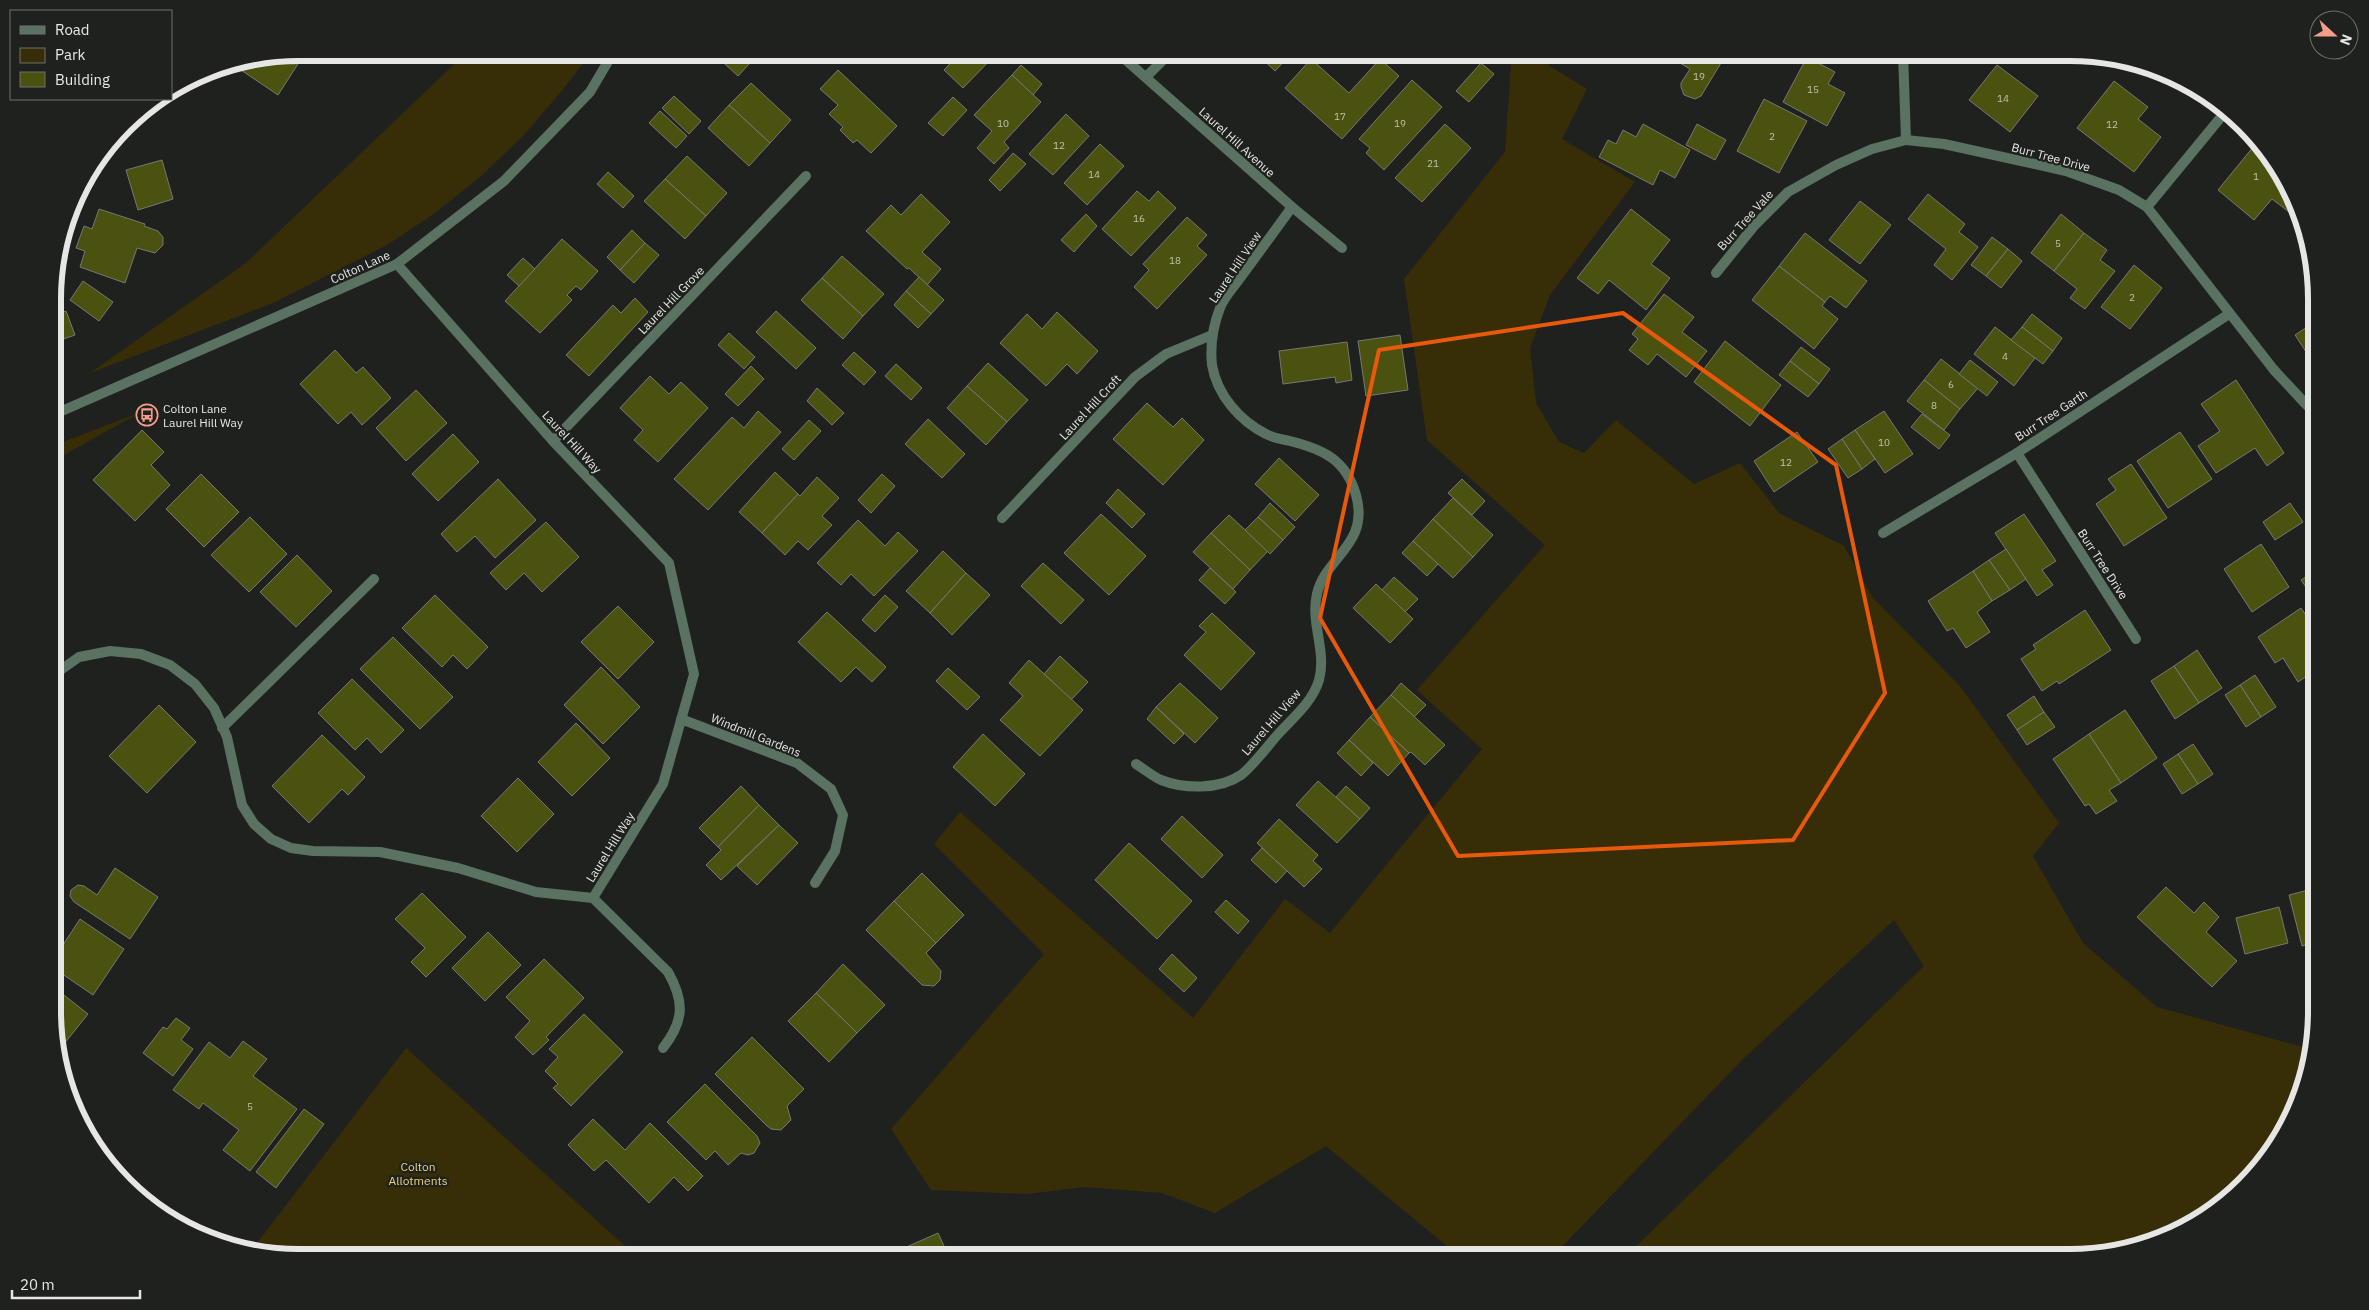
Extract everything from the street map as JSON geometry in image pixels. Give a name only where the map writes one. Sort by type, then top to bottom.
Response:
[{"type":"street","name":"Colton Lane","points":[[61,411],[397,264],[504,181],[590,92],[608,61]]},
{"type":"street","name":"Laurel Hill Avenue","points":[[1128,61],[1292,207],[1342,248]]},
{"type":"street","points":[[1146,77],[1161,61]]},
{"type":"street","points":[[1902,61],[1906,140]]},
{"type":"street","points":[[2222,116],[2148,207],[2229,314],[2274,370],[2308,406]]},
{"type":"street","name":"Burr Tree Drive","points":[[1906,140],[1944,144],[2066,171],[2119,190],[2148,207]]},
{"type":"street","name":"Burr Tree Vale","points":[[1716,272],[1754,226],[1788,192],[1836,165],[1872,150],[1906,140]]},
{"type":"street","name":"Laurel Hill Grove","points":[[553,441],[806,176]]},
{"type":"street","name":"Laurel Hill View","points":[[1136,764],[1160,780],[1187,787],[1214,785],[1241,775],[1309,700],[1319,681],[1322,660],[1314,616],[1317,593],[1326,572],[1342,556],[1353,538],[1358,517],[1356,495],[1348,475],[1335,459],[1317,448],[1267,435],[1242,418],[1223,394],[1212,366],[1212,335],[1221,306],[1292,207]]},
{"type":"street","name":"Laurel Hill Way","points":[[61,670],[80,657],[110,651],[141,654],[170,665],[195,684],[214,708],[222,728],[242,805],[254,824],[271,839],[291,848],[313,851],[380,852],[458,868],[536,892],[593,898],[663,784],[694,674],[669,563],[553,441],[397,264]]},
{"type":"street","name":"Burr Tree Garth","points":[[1883,533],[2017,452],[2229,314]]},
{"type":"street","name":"Laurel Hill Croft","points":[[1002,518],[1135,376],[1166,354],[1212,335]]},
{"type":"street","name":"Burr Tree Drive","points":[[2017,452],[2136,639]]},
{"type":"street","points":[[222,728],[374,579]]},
{"type":"street","name":"Windmill Gardens","points":[[682,719],[797,763],[831,789],[843,815],[834,851],[815,884]]},
{"type":"street","points":[[593,898],[668,972],[676,986],[680,1002],[679,1020],[673,1035],[663,1048]]},
{"type":"highlighted area","points":[[1623,313],[1836,465],[1885,693],[1793,840],[1458,856],[1320,618],[1379,350]]},
{"type":"green space","points":[[458,61],[585,61],[522,137],[480,177],[435,213],[387,245],[273,303],[90,373],[246,263]]},
{"type":"green space","points":[[1512,61],[1548,61],[1548,65],[1587,89],[1562,139],[1635,182],[1550,295],[1530,348],[1536,403],[1559,442],[1584,453],[1616,420],[1694,484],[1740,463],[1779,513],[1844,546],[1873,598],[1960,686],[2059,823],[2033,856],[2083,943],[2157,1007],[2303,1047],[2306,1040],[2300,1073],[2290,1102],[2268,1143],[2249,1168],[2227,1190],[2189,1217],[2161,1231],[2132,1241],[2101,1247],[2070,1249],[1633,1249],[1924,966],[1894,920],[1743,1059],[1560,1249],[1450,1249],[1326,1146],[1215,1213],[1162,1193],[1085,1187],[1027,1194],[931,1190],[891,1129],[1044,954],[934,844],[960,812],[1193,1018],[1285,899],[1330,933],[1482,749],[1417,690],[1545,545],[1427,440],[1404,279],[1505,152]]},
{"type":"green space","points":[[141,412],[61,457],[61,443]]},
{"type":"green space","name":"Colton Allotments","points":[[406,1048],[628,1249],[299,1249],[256,1245]]},
{"type":"building","points":[[300,61],[278,95],[239,69],[268,63]]},
{"type":"building","points":[[722,61],[746,61],[749,64],[738,76]]},
{"type":"building","points":[[952,61],[989,61],[963,88],[944,70]]},
{"type":"building","points":[[1264,61],[1284,61],[1275,71]]},
{"type":"building","points":[[1309,61],[1313,61],[1349,93],[1378,61],[1382,61],[1399,76],[1342,139],[1285,88]]},
{"type":"building","points":[[1676,61],[1722,61],[1701,96],[1695,99],[1684,95],[1681,87],[1681,83],[1690,69]]},
{"type":"building","points":[[1805,61],[1814,61],[1835,72],[1828,84],[1845,93],[1827,126],[1783,102]]},
{"type":"building","points":[[1481,63],[1494,74],[1469,102],[1456,91]]},
{"type":"building","points":[[1021,65],[1042,84],[1033,95],[1012,75]]},
{"type":"building","points":[[1997,65],[2038,96],[2010,132],[1969,100]]},
{"type":"building","points":[[838,70],[897,126],[871,153],[857,140],[853,143],[840,130],[843,127],[829,114],[838,105],[820,89]]},
{"type":"building","points":[[1012,75],[1041,102],[1004,142],[1009,148],[994,164],[977,148],[992,131],[974,115]]},
{"type":"building","points":[[1412,80],[1442,107],[1384,170],[1366,153],[1370,148],[1359,139]]},
{"type":"building","points":[[2114,81],[2148,107],[2138,119],[2161,137],[2134,172],[2077,128]]},
{"type":"building","points":[[751,83],[791,120],[770,143],[729,105]]},
{"type":"building","points":[[674,96],[701,121],[689,134],[662,108]]},
{"type":"building","points":[[953,97],[967,110],[943,136],[928,123]]},
{"type":"building","points":[[1764,99],[1807,121],[1779,173],[1737,151]]},
{"type":"building","points":[[729,105],[770,143],[749,166],[708,128]]},
{"type":"building","points":[[660,111],[687,136],[676,148],[649,123]]},
{"type":"building","points":[[1066,114],[1089,136],[1053,175],[1029,154]]},
{"type":"building","points":[[1445,124],[1471,148],[1422,202],[1395,178]]},
{"type":"building","points":[[1643,124],[1690,150],[1675,178],[1660,170],[1653,185],[1599,157],[1608,140],[1616,144],[1623,130],[1636,137]]},
{"type":"building","points":[[1697,124],[1726,140],[1715,160],[1686,145]]},
{"type":"building","points":[[1100,144],[1124,166],[1087,205],[1064,183]]},
{"type":"building","points":[[2253,147],[2276,180],[2292,214],[2272,199],[2254,220],[2218,190]]},
{"type":"building","points":[[1013,153],[1026,164],[1000,191],[989,180]]},
{"type":"building","points":[[687,156],[727,193],[706,216],[665,179]]},
{"type":"building","points":[[162,160],[173,199],[138,210],[126,170]]},
{"type":"building","points":[[608,172],[634,196],[623,208],[597,184]]},
{"type":"building","points":[[665,179],[706,216],[685,239],[644,201]]},
{"type":"building","points":[[1137,191],[1149,201],[1158,191],[1176,208],[1131,256],[1102,229]]},
{"type":"building","points":[[921,194],[950,222],[922,252],[941,269],[927,285],[866,231],[891,205],[901,215]]},
{"type":"building","points":[[1928,194],[1965,224],[1959,232],[1978,247],[1952,280],[1934,265],[1946,249],[1908,219]]},
{"type":"building","points":[[1860,201],[1891,225],[1860,264],[1829,240]]},
{"type":"building","points":[[99,209],[145,224],[144,226],[158,231],[163,237],[163,245],[155,253],[137,248],[125,283],[80,267],[85,251],[76,248],[84,226],[92,229]]},
{"type":"building","points":[[1631,209],[1670,240],[1651,264],[1670,278],[1646,310],[1609,280],[1598,294],[1577,278]]},
{"type":"building","points":[[1086,214],[1097,226],[1074,252],[1061,240]]},
{"type":"building","points":[[2061,214],[2084,233],[2054,271],[2031,253]]},
{"type":"building","points":[[1187,217],[1207,235],[1197,246],[1207,255],[1157,309],[1134,287],[1149,270],[1143,264]]},
{"type":"building","points":[[632,230],[645,243],[620,270],[607,257]]},
{"type":"building","points":[[1805,233],[1867,281],[1846,308],[1830,296],[1825,302],[1779,266]]},
{"type":"building","points":[[2084,233],[2107,250],[2100,260],[2115,271],[2085,309],[2070,298],[2077,289],[2054,271]]},
{"type":"building","points":[[1992,237],[2008,249],[1986,276],[1971,265]]},
{"type":"building","points":[[562,239],[598,271],[581,290],[576,286],[567,295],[572,300],[540,333],[505,301]]},
{"type":"building","points":[[645,243],[659,255],[634,283],[620,270]]},
{"type":"building","points":[[2008,249],[2022,261],[2001,288],[1986,276]]},
{"type":"building","points":[[842,256],[884,294],[863,316],[822,278]]},
{"type":"building","points":[[523,258],[535,269],[519,286],[507,275]]},
{"type":"building","points":[[2134,265],[2162,288],[2130,329],[2101,307]]},
{"type":"building","points":[[1779,266],[1825,302],[1822,306],[1838,319],[1814,349],[1752,300]]},
{"type":"building","points":[[919,277],[944,300],[931,314],[906,291]]},
{"type":"building","points":[[822,278],[863,316],[843,339],[801,300]]},
{"type":"building","points":[[83,281],[113,302],[99,321],[70,300]]},
{"type":"building","points":[[906,291],[931,314],[918,328],[894,305]]},
{"type":"building","points":[[1664,294],[1694,317],[1682,332],[1707,351],[1686,377],[1657,354],[1648,365],[1629,350],[1638,339],[1632,334]]},
{"type":"building","points":[[635,298],[648,312],[589,376],[566,355],[613,305],[621,313]]},
{"type":"building","points":[[66,311],[75,335],[61,340],[61,313]]},
{"type":"building","points":[[776,311],[816,348],[796,369],[756,332]]},
{"type":"building","points":[[1057,312],[1098,351],[1077,374],[1067,364],[1046,386],[1000,343],[1027,314],[1042,329]]},
{"type":"building","points":[[2032,314],[2062,338],[2053,351],[2022,327]]},
{"type":"building","points":[[2308,326],[2308,355],[2295,335]]},
{"type":"building","points":[[1995,327],[2035,358],[2014,386],[1974,354]]},
{"type":"building","points":[[2022,327],[2053,351],[2043,364],[2011,340]]},
{"type":"building","points":[[729,333],[755,357],[744,369],[718,345]]},
{"type":"building","points":[[1400,335],[1408,390],[1366,396],[1358,341]]},
{"type":"building","points":[[1725,341],[1781,385],[1750,426],[1694,382]]},
{"type":"building","points":[[1347,342],[1352,380],[1336,383],[1335,377],[1283,384],[1279,351]]},
{"type":"building","points":[[1801,347],[1830,369],[1819,384],[1790,361]]},
{"type":"building","points":[[335,350],[356,373],[363,367],[391,398],[362,425],[351,412],[338,424],[300,384]]},
{"type":"building","points":[[854,352],[876,372],[864,385],[842,365]]},
{"type":"building","points":[[1941,359],[1978,388],[1960,409],[1924,380]]},
{"type":"building","points":[[1970,360],[1998,382],[1987,396],[1959,374]]},
{"type":"building","points":[[1790,361],[1819,384],[1808,397],[1779,375]]},
{"type":"building","points":[[988,363],[1028,400],[1007,422],[967,386]]},
{"type":"building","points":[[896,364],[922,388],[911,400],[885,376]]},
{"type":"building","points":[[751,366],[764,379],[738,406],[725,394]]},
{"type":"building","points":[[650,376],[669,394],[681,382],[708,408],[658,462],[634,440],[643,430],[620,408]]},
{"type":"building","points":[[1924,380],[1960,409],[1944,430],[1907,401]]},
{"type":"building","points":[[2236,380],[2284,453],[2267,466],[2255,448],[2216,473],[2198,446],[2220,431],[2201,404]]},
{"type":"building","points":[[967,386],[1007,422],[986,445],[947,408]]},
{"type":"building","points":[[817,388],[844,413],[832,425],[807,401]]},
{"type":"building","points":[[416,390],[447,423],[406,461],[376,428]]},
{"type":"building","points":[[1147,403],[1173,427],[1182,418],[1204,440],[1163,485],[1113,439]]},
{"type":"building","points":[[758,411],[781,432],[708,510],[674,479],[732,417],[744,428]]},
{"type":"building","points":[[1884,411],[1913,454],[1885,473],[1855,430]]},
{"type":"building","points":[[1922,414],[1950,435],[1939,449],[1911,427]]},
{"type":"building","points":[[928,419],[965,454],[942,478],[905,444]]},
{"type":"building","points":[[809,420],[821,431],[794,460],[782,449]]},
{"type":"building","points":[[142,430],[164,452],[151,465],[170,485],[135,521],[93,480]]},
{"type":"building","points":[[1855,430],[1875,459],[1862,469],[1842,439]]},
{"type":"building","points":[[1797,432],[1818,462],[1774,492],[1754,461]]},
{"type":"building","points":[[2180,432],[2212,479],[2168,508],[2137,461]]},
{"type":"building","points":[[453,434],[479,462],[438,501],[412,474]]},
{"type":"building","points":[[1842,439],[1862,469],[1848,478],[1828,449]]},
{"type":"building","points":[[1279,458],[1319,495],[1295,521],[1255,484]]},
{"type":"building","points":[[2131,464],[2167,518],[2124,546],[2096,504],[2116,490],[2108,479]]},
{"type":"building","points":[[775,472],[798,494],[762,533],[739,512]]},
{"type":"building","points":[[201,474],[239,512],[204,547],[166,509]]},
{"type":"building","points":[[882,474],[895,486],[871,513],[858,500]]},
{"type":"building","points":[[817,477],[839,498],[822,516],[832,525],[808,550],[798,541],[785,555],[762,533],[798,494],[800,496]]},
{"type":"building","points":[[498,479],[536,520],[495,558],[475,536],[457,552],[441,534]]},
{"type":"building","points":[[1462,479],[1485,501],[1472,515],[1448,493]]},
{"type":"building","points":[[1118,489],[1145,514],[1132,528],[1106,503]]},
{"type":"building","points":[[1453,498],[1493,535],[1473,557],[1433,519]]},
{"type":"building","points":[[1270,503],[1295,527],[1283,540],[1258,517]]},
{"type":"building","points":[[2290,503],[2303,522],[2275,540],[2263,522]]},
{"type":"building","points":[[1101,514],[1146,556],[1109,595],[1064,553]]},
{"type":"building","points":[[2024,514],[2056,561],[2042,570],[2053,585],[2037,596],[1995,533]]},
{"type":"building","points":[[1229,515],[1268,551],[1250,570],[1211,533]]},
{"type":"building","points":[[250,517],[287,554],[249,592],[211,555]]},
{"type":"building","points":[[1258,517],[1283,540],[1270,554],[1245,530]]},
{"type":"building","points":[[1433,519],[1473,557],[1453,578],[1413,541]]},
{"type":"building","points":[[858,520],[885,546],[898,532],[918,551],[874,596],[851,574],[841,585],[817,563]]},
{"type":"building","points":[[546,522],[579,557],[542,592],[524,573],[506,590],[490,573]]},
{"type":"building","points":[[1211,533],[1250,570],[1233,589],[1193,552]]},
{"type":"building","points":[[1413,541],[1438,564],[1427,576],[1402,553]]},
{"type":"building","points":[[2261,544],[2289,587],[2252,612],[2224,569]]},
{"type":"building","points":[[2006,549],[2026,579],[2010,590],[1989,560]]},
{"type":"building","points":[[943,551],[966,573],[930,613],[906,591]]},
{"type":"building","points":[[297,555],[332,591],[296,627],[260,592]]},
{"type":"building","points":[[1989,560],[2010,590],[1992,601],[1973,571]]},
{"type":"building","points":[[1043,563],[1084,600],[1061,624],[1021,586]]},
{"type":"building","points":[[1210,568],[1236,592],[1225,604],[1199,580]]},
{"type":"building","points":[[1973,571],[1992,601],[1977,612],[1990,632],[1966,648],[1953,628],[1947,631],[1928,601]]},
{"type":"building","points":[[966,573],[990,595],[952,635],[930,613]]},
{"type":"building","points":[[2308,575],[2308,590],[2301,580]]},
{"type":"building","points":[[1394,577],[1418,599],[1405,612],[1382,590]]},
{"type":"building","points":[[1376,584],[1413,619],[1390,643],[1353,608]]},
{"type":"building","points":[[435,595],[488,647],[467,669],[453,655],[442,667],[402,628]]},
{"type":"building","points":[[885,595],[898,607],[875,632],[862,620]]},
{"type":"building","points":[[618,606],[654,642],[618,679],[581,642]]},
{"type":"building","points":[[2301,608],[2308,618],[2308,675],[2298,682],[2283,658],[2275,663],[2258,637]]},
{"type":"building","points":[[2085,610],[2111,650],[2059,684],[2057,681],[2042,691],[2021,659],[2036,649],[2033,645]]},
{"type":"building","points":[[827,612],[886,667],[872,682],[856,667],[841,682],[798,642]]},
{"type":"building","points":[[1212,613],[1255,653],[1221,690],[1184,655],[1206,632],[1199,626]]},
{"type":"building","points":[[393,637],[453,697],[420,729],[360,669]]},
{"type":"building","points":[[2197,650],[2222,688],[2199,703],[2174,666]]},
{"type":"building","points":[[1060,656],[1088,682],[1071,700],[1044,674]]},
{"type":"building","points":[[1029,660],[1083,710],[1040,756],[1000,720],[1023,696],[1009,683]]},
{"type":"building","points":[[2174,666],[2199,703],[2175,719],[2151,681]]},
{"type":"building","points":[[601,667],[640,707],[603,744],[564,705]]},
{"type":"building","points":[[948,668],[980,697],[967,710],[936,681]]},
{"type":"building","points":[[2255,675],[2276,707],[2261,717],[2240,685]]},
{"type":"building","points":[[352,679],[404,730],[381,753],[367,738],[355,750],[318,713]]},
{"type":"building","points":[[1180,683],[1218,718],[1195,743],[1156,707]]},
{"type":"building","points":[[1401,683],[1426,705],[1414,717],[1391,695]]},
{"type":"building","points":[[2240,685],[2261,717],[2246,727],[2225,695]]},
{"type":"building","points":[[1391,695],[1445,745],[1425,765],[1370,717]]},
{"type":"building","points":[[2034,696],[2044,712],[2017,730],[2007,715]]},
{"type":"building","points":[[159,705],[196,742],[147,793],[109,756]]},
{"type":"building","points":[[1156,707],[1184,734],[1174,744],[1147,719]]},
{"type":"building","points":[[2125,710],[2157,758],[2121,783],[2089,734]]},
{"type":"building","points":[[2044,712],[2055,727],[2027,745],[2017,730]]},
{"type":"building","points":[[1370,717],[1409,753],[1388,776],[1349,740]]},
{"type":"building","points":[[576,723],[610,758],[572,796],[538,762]]},
{"type":"building","points":[[983,734],[1025,774],[995,806],[953,767]]},
{"type":"building","points":[[2089,734],[2121,783],[2109,790],[2117,801],[2096,814],[2089,804],[2085,806],[2053,759]]},
{"type":"building","points":[[322,735],[365,777],[348,795],[342,789],[309,823],[272,786]]},
{"type":"building","points":[[1349,740],[1373,763],[1361,776],[1337,753]]},
{"type":"building","points":[[2193,744],[2213,774],[2198,784],[2178,754]]},
{"type":"building","points":[[2178,754],[2198,784],[2182,794],[2163,764]]},
{"type":"building","points":[[518,778],[554,814],[517,852],[481,816]]},
{"type":"building","points":[[1318,781],[1360,819],[1337,843],[1296,805]]},
{"type":"building","points":[[741,786],[759,805],[718,847],[699,828]]},
{"type":"building","points":[[1346,786],[1370,808],[1360,819],[1336,797]]},
{"type":"building","points":[[759,805],[779,825],[721,880],[706,865],[721,850],[718,847]]},
{"type":"building","points":[[1182,816],[1223,855],[1202,878],[1161,839]]},
{"type":"building","points":[[1279,819],[1318,855],[1313,861],[1322,869],[1304,887],[1257,843]]},
{"type":"building","points":[[779,825],[798,843],[757,885],[737,866]]},
{"type":"building","points":[[1129,843],[1192,901],[1157,939],[1095,880]]},
{"type":"building","points":[[1262,848],[1287,871],[1276,883],[1251,860]]},
{"type":"building","points":[[115,868],[158,897],[130,939],[74,902],[70,896],[71,890],[78,885],[84,886],[97,895]]},
{"type":"building","points":[[922,873],[964,915],[936,943],[894,901]]},
{"type":"building","points":[[2166,887],[2194,913],[2204,902],[2219,917],[2206,932],[2237,961],[2212,987],[2137,917]]},
{"type":"building","points":[[2308,890],[2308,944],[2302,946],[2289,895]]},
{"type":"building","points":[[422,893],[466,937],[426,977],[411,962],[425,948],[395,919]]},
{"type":"building","points":[[1226,900],[1249,921],[1238,934],[1215,912]]},
{"type":"building","points":[[894,901],[936,943],[926,953],[941,971],[940,980],[934,986],[922,985],[866,930]]},
{"type":"building","points":[[2279,907],[2288,943],[2245,954],[2236,918]]},
{"type":"building","points":[[80,919],[124,949],[93,995],[61,973],[61,948]]},
{"type":"building","points":[[488,932],[521,965],[485,1001],[452,968]]},
{"type":"building","points":[[1172,954],[1197,978],[1184,992],[1159,969]]},
{"type":"building","points":[[544,959],[584,998],[546,1037],[549,1040],[533,1055],[515,1037],[530,1021],[506,997]]},
{"type":"building","points":[[843,964],[885,1005],[857,1033],[816,993]]},
{"type":"building","points":[[61,993],[88,1014],[64,1044],[61,1011]]},
{"type":"building","points":[[816,993],[857,1033],[829,1062],[788,1021]]},
{"type":"building","points":[[584,1014],[623,1052],[571,1106],[553,1088],[558,1084],[545,1071],[558,1057],[549,1049]]},
{"type":"building","points":[[176,1018],[190,1028],[181,1040],[193,1049],[173,1076],[143,1053],[163,1027],[167,1029]]},
{"type":"building","points":[[752,1037],[804,1089],[787,1106],[791,1120],[781,1130],[771,1129],[767,1126],[715,1074]]},
{"type":"building","points":[[243,1041],[267,1059],[253,1076],[297,1109],[250,1171],[223,1150],[239,1130],[203,1103],[199,1109],[173,1090],[209,1042],[230,1058]]},
{"type":"building","points":[[705,1084],[757,1136],[760,1143],[754,1153],[748,1155],[741,1153],[728,1165],[715,1151],[706,1160],[667,1122]]},
{"type":"building","points":[[304,1109],[324,1124],[276,1188],[256,1172]]},
{"type":"building","points":[[593,1119],[625,1150],[650,1123],[703,1176],[688,1191],[674,1177],[649,1203],[606,1160],[594,1171],[568,1145]]},
{"type":"building","points":[[938,1233],[945,1249],[902,1249]]},
{"type":"place","name":"Colton Lane Laurel Hill Way","points":[[147,415]]}]
